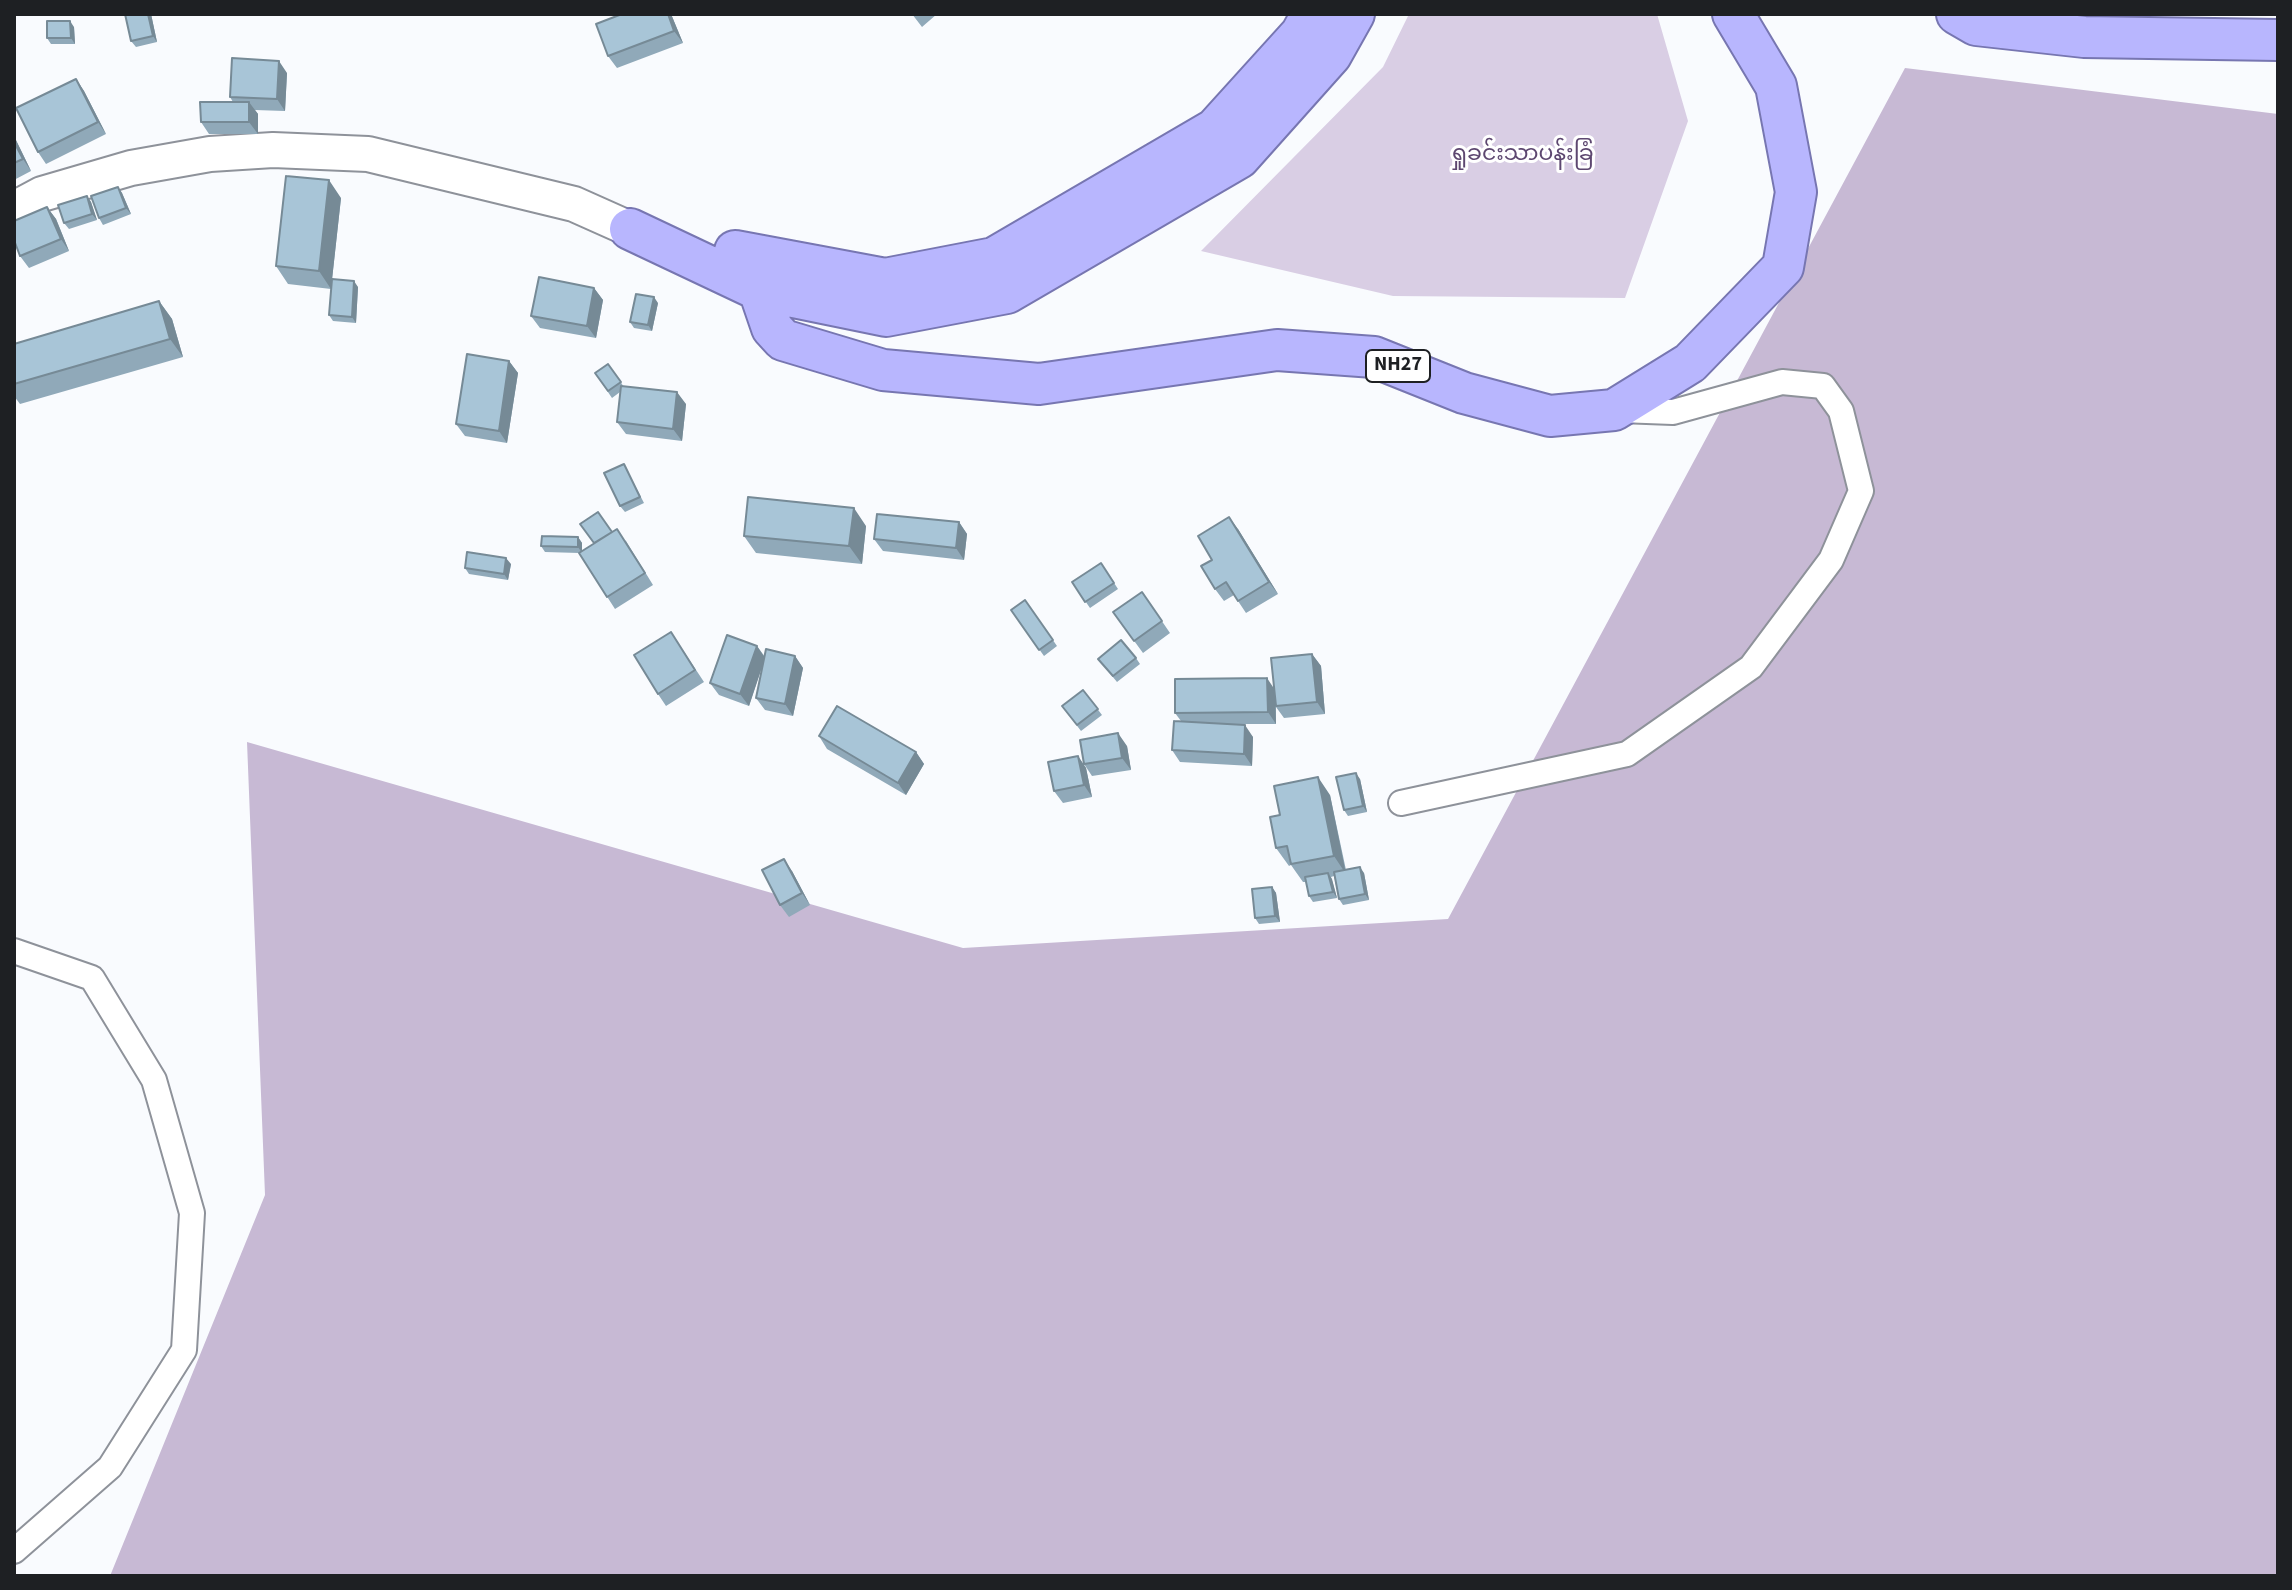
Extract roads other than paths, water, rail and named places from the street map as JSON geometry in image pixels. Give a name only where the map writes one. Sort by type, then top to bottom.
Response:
[{"type":"highway","points":[[760,273],[885,279],[994,258],[1215,129],[1301,34],[1312,14]]},
{"type":"highway","points":[[630,229],[886,316],[1007,293],[1239,158],[1331,55],[1354,14]]},
{"type":"highway","name":"NH27","points":[[760,273],[772,328],[783,340],[883,370],[1039,384],[1277,350],[1374,357],[1464,393],[1550,416],[1614,410],[1690,363],[1783,267],[1796,192],[1776,86],[1733,14]]},
{"type":"highway","points":[[1957,14],[1976,25],[2084,37],[2278,40]]},
{"type":"main road","points":[[14,209],[42,194],[131,168],[210,154],[273,150],[368,154],[574,204],[630,229]]},
{"type":"street","points":[[1401,803],[1627,754],[1751,667],[1831,560],[1861,491],[1841,411],[1823,386],[1782,382],[1673,412],[1614,410]]},
{"type":"street","points":[[14,951],[92,978],[154,1080],[192,1213],[184,1350],[110,1467],[14,1551]]},
{"type":"park label","name":"ရှုခင်းသာပန်းခြံ","points":[[1522,155]]}]
